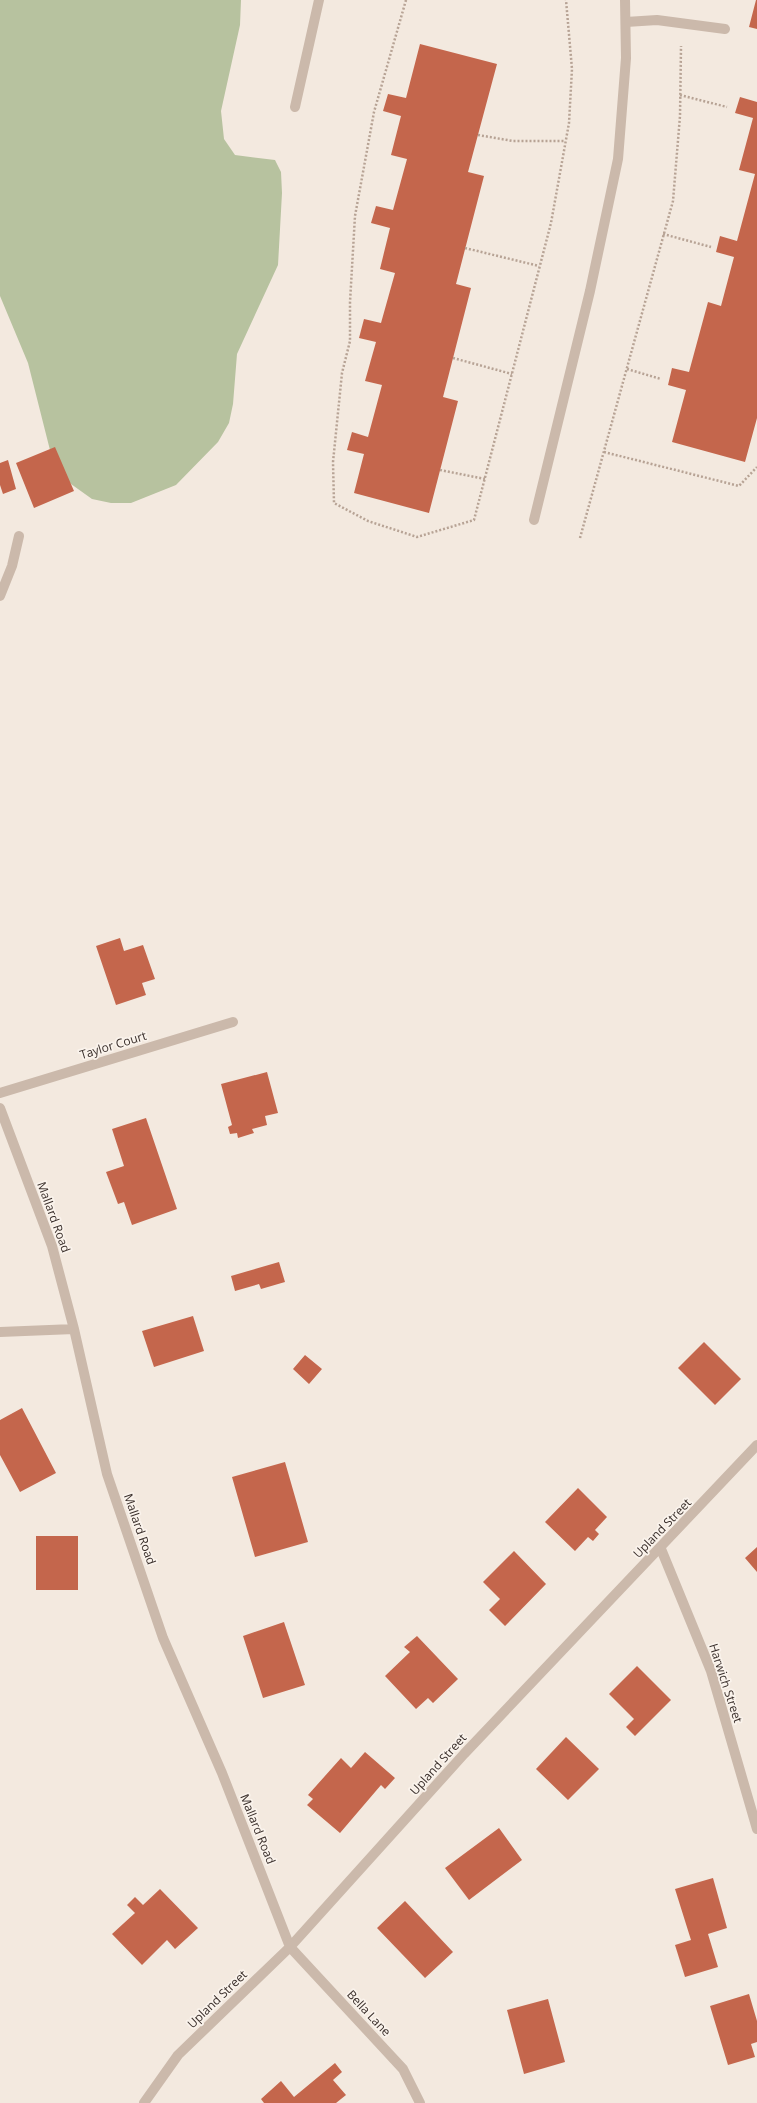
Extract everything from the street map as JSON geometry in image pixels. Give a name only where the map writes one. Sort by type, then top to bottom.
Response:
[{"type":"street","points":[[295,107],[319,0]]},
{"type":"street","points":[[534,520],[590,291],[618,159],[626,58],[625,0]]},
{"type":"street","points":[[626,22],[657,20],[725,30]]},
{"type":"street","points":[[0,596],[12,566],[19,536]]},
{"type":"street","name":"Taylor Court","points":[[0,1093],[234,1022]]},
{"type":"street","name":"Mallard Road","points":[[0,1108],[52,1246],[74,1328],[107,1474],[163,1638],[222,1773],[290,1947]]},
{"type":"street","points":[[0,1332],[74,1328]]},
{"type":"street","name":"Upland Street","points":[[144,2103],[178,2055],[290,1947],[464,1754],[757,1446]]},
{"type":"street","name":"Harwich Street","points":[[660,1549],[710,1671],[757,1829]]},
{"type":"street","name":"Bella Lane","points":[[290,1947],[403,2069],[420,2103]]},
{"type":"path","points":[[406,0],[374,112],[355,216],[350,302],[350,341],[342,373],[333,462],[334,503],[368,521],[417,538],[474,520],[551,222],[569,123],[572,69],[566,0]]},
{"type":"path","points":[[580,538],[673,201],[680,95],[681,45],[674,22]]},
{"type":"path","points":[[680,95],[728,107]]},
{"type":"path","points":[[478,134],[513,141],[565,141]]},
{"type":"path","points":[[664,234],[711,247]]},
{"type":"path","points":[[465,248],[540,266]]},
{"type":"path","points":[[453,358],[512,374]]},
{"type":"path","points":[[627,369],[661,379]]},
{"type":"path","points":[[604,452],[739,486],[757,467]]},
{"type":"path","points":[[440,470],[485,479]]},
{"type":"green space","points":[[0,0],[241,0],[240,25],[221,111],[224,139],[235,155],[275,160],[281,172],[282,193],[278,265],[237,354],[233,404],[229,423],[218,442],[176,485],[131,503],[111,503],[92,499],[71,484],[52,458],[28,363],[0,296]]},
{"type":"building","points":[[757,0],[757,29],[749,27]]},
{"type":"building","points":[[420,44],[497,64],[468,172],[484,176],[456,284],[471,288],[443,397],[458,401],[429,513],[354,493],[364,454],[347,450],[352,432],[368,437],[382,385],[365,381],[376,342],[359,338],[364,319],[381,323],[395,273],[380,269],[390,228],[371,223],[376,206],[393,210],[407,159],[391,155],[401,116],[383,111],[388,94],[406,98]]},
{"type":"building","points":[[740,97],[757,102],[757,418],[745,462],[672,442],[686,390],[668,385],[672,368],[689,372],[708,302],[721,306],[734,257],[716,252],[720,236],[737,241],[755,174],[739,170],[753,118],[735,113]]},
{"type":"building","points":[[55,447],[74,491],[34,508],[16,463]]},
{"type":"building","points":[[8,460],[16,489],[3,494],[0,485],[0,463]]},
{"type":"building","points":[[120,938],[124,951],[143,945],[155,979],[142,983],[146,995],[116,1005],[96,946]]},
{"type":"building","points":[[267,1072],[278,1113],[265,1116],[267,1125],[252,1129],[254,1133],[238,1138],[237,1133],[230,1134],[228,1127],[232,1125],[221,1084]]},
{"type":"building","points":[[146,1118],[177,1209],[132,1225],[124,1202],[118,1204],[106,1172],[124,1166],[112,1129]]},
{"type":"building","points":[[279,1262],[285,1282],[261,1289],[259,1284],[235,1291],[231,1276]]},
{"type":"building","points":[[193,1316],[204,1351],[154,1367],[142,1331]]},
{"type":"building","points":[[704,1342],[741,1379],[715,1405],[678,1368]]},
{"type":"building","points":[[305,1355],[322,1369],[309,1384],[293,1369]]},
{"type":"building","points":[[22,1408],[56,1473],[20,1492],[0,1455],[0,1420]]},
{"type":"building","points":[[285,1462],[308,1542],[255,1557],[232,1477]]},
{"type":"building","points":[[578,1488],[607,1517],[595,1530],[599,1534],[593,1541],[588,1537],[575,1551],[545,1522]]},
{"type":"building","points":[[36,1536],[78,1536],[78,1590],[36,1590]]},
{"type":"building","points":[[757,1547],[757,1572],[745,1558]]},
{"type":"building","points":[[514,1551],[546,1584],[505,1626],[489,1610],[500,1599],[483,1582]]},
{"type":"building","points":[[284,1622],[305,1685],[263,1698],[243,1636]]},
{"type":"building","points":[[417,1636],[458,1679],[433,1703],[428,1698],[416,1709],[385,1676],[410,1652],[404,1647]]},
{"type":"building","points":[[637,1666],[671,1700],[635,1736],[626,1727],[634,1719],[609,1694]]},
{"type":"building","points":[[566,1737],[599,1769],[568,1800],[536,1769]]},
{"type":"building","points":[[365,1752],[395,1778],[385,1789],[381,1785],[340,1833],[307,1805],[313,1799],[308,1795],[341,1758],[351,1768]]},
{"type":"building","points":[[499,1828],[522,1860],[469,1900],[445,1868]]},
{"type":"building","points":[[713,1878],[727,1928],[708,1934],[718,1967],[685,1977],[675,1945],[691,1940],[675,1889]]},
{"type":"building","points":[[160,1889],[198,1928],[175,1949],[167,1940],[142,1965],[112,1934],[135,1913],[127,1905],[135,1897],[143,1905]]},
{"type":"building","points":[[405,1901],[453,1952],[425,1978],[377,1928]]},
{"type":"building","points":[[749,1994],[757,2021],[757,2042],[751,2044],[755,2057],[728,2065],[710,2006]]},
{"type":"building","points":[[548,1999],[565,2062],[524,2074],[507,2010]]},
{"type":"building","points":[[335,2063],[342,2072],[333,2080],[346,2095],[336,2103],[264,2103],[261,2099],[281,2081],[294,2097]]}]
